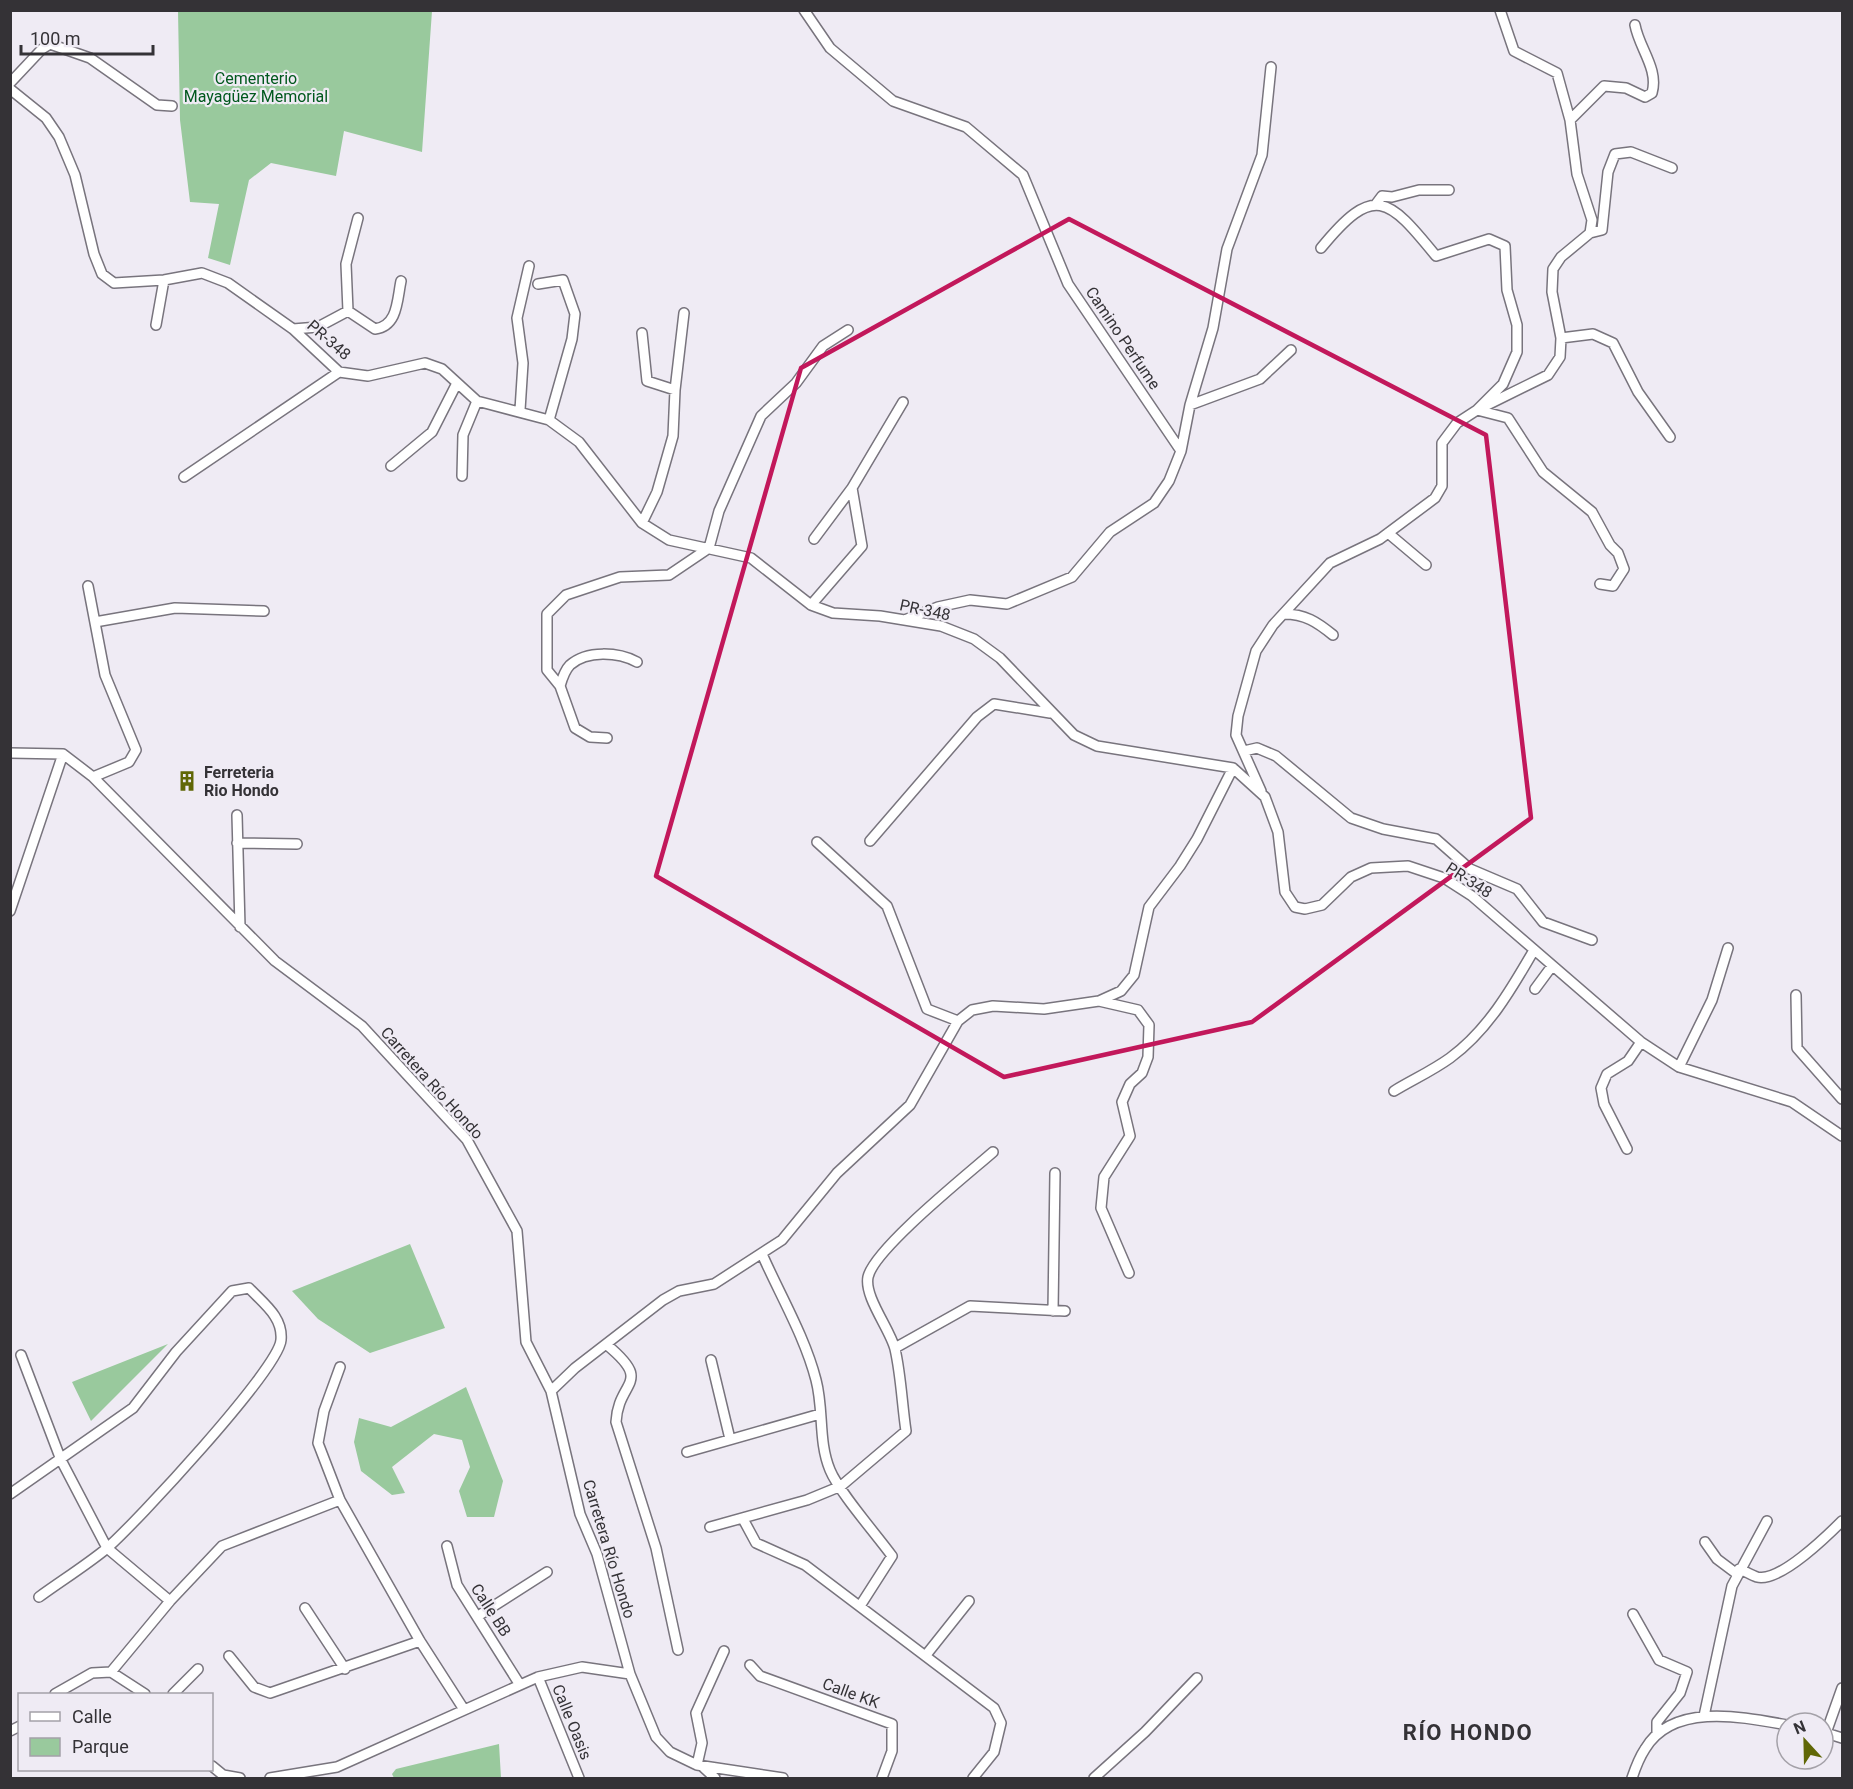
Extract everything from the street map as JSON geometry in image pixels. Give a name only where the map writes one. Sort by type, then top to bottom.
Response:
[{"type":"street","name":"Camino Perfume","points":[[804,10],[830,48],[893,101],[966,127],[1023,175],[1068,284],[1181,452]]},
{"type":"street","points":[[1500,10],[1514,51],[1557,73],[1570,120],[1577,174],[1592,220],[1590,233]]},
{"type":"street","points":[[1570,120],[1585,101],[1604,86],[1626,88],[1645,97],[1652,93],[1655,81],[1637,38],[1635,25]]},
{"type":"street","points":[[10,83],[42,49],[50,44],[90,58],[157,105],[172,106]]},
{"type":"street","points":[[905,620],[938,607],[969,600],[1006,604],[1072,577],[1110,532],[1154,503],[1169,481],[1181,452],[1190,405],[1213,328],[1227,249],[1262,155],[1271,67]]},
{"type":"street","name":"PR-348","points":[[10,89],[46,118],[59,137],[75,175],[94,254],[102,274],[114,283],[202,273],[220,279],[293,329],[339,372],[368,376],[425,363],[442,369],[477,401],[520,410],[549,420],[579,442],[642,523],[669,540],[751,558],[811,605],[833,613],[941,626],[974,639],[1000,658],[1050,713],[1074,735],[1097,746],[1233,768],[1265,798],[1278,832],[1285,892],[1295,907],[1305,909],[1322,905],[1351,877],[1371,868],[1408,866],[1444,878],[1472,897],[1641,1042],[1679,1067],[1792,1102],[1842,1136]]},
{"type":"street","points":[[1265,798],[1236,735],[1238,716],[1256,651],[1284,614],[1330,563],[1388,533],[1436,498],[1442,486],[1442,443],[1457,423],[1477,410],[1548,375],[1560,357],[1561,338],[1552,292],[1553,269],[1561,257],[1590,233],[1602,230],[1608,172],[1615,154],[1631,152],[1672,168]]},
{"type":"street","points":[[1376,204],[1382,196],[1392,197],[1419,190],[1449,190]]},
{"type":"street","points":[[1321,248],[1351,214],[1364,206],[1376,204],[1405,218],[1436,256],[1489,239],[1505,246],[1506,290],[1517,325],[1517,352],[1503,384],[1477,410]]},
{"type":"street","points":[[348,311],[346,264],[358,218]]},
{"type":"street","points":[[520,410],[523,363],[517,318],[529,266]]},
{"type":"street","points":[[156,325],[164,279]]},
{"type":"street","points":[[538,284],[563,280],[575,314],[572,339],[549,420]]},
{"type":"street","points":[[348,311],[375,329],[384,328],[394,317],[401,281]]},
{"type":"street","points":[[293,329],[318,327],[348,311]]},
{"type":"street","points":[[642,523],[657,492],[673,436],[675,390],[684,313]]},
{"type":"street","points":[[607,738],[590,737],[575,728],[560,686],[547,670],[547,614],[566,595],[620,577],[669,575],[709,548],[719,511],[761,416],[796,383],[824,346],[848,330]]},
{"type":"street","points":[[642,333],[647,381],[675,390]]},
{"type":"street","points":[[1561,338],[1593,334],[1613,343],[1638,392],[1670,437]]},
{"type":"street","points":[[1190,405],[1260,379],[1284,353]]},
{"type":"street","points":[[184,477],[339,372]]},
{"type":"street","points":[[391,466],[432,432],[457,382]]},
{"type":"street","points":[[462,476],[463,435],[477,401]]},
{"type":"street","points":[[814,538],[852,488],[903,402]]},
{"type":"street","points":[[1477,410],[1508,418],[1543,472],[1592,512],[1610,545],[1618,553],[1624,569],[1613,586],[1600,584]]},
{"type":"street","points":[[811,605],[862,546],[852,488]]},
{"type":"street","points":[[1388,533],[1426,565]]},
{"type":"street","points":[[88,586],[105,675],[136,750],[129,762],[93,777]]},
{"type":"street","points":[[94,622],[175,608],[264,611]]},
{"type":"street","points":[[1284,614],[1298,614],[1315,620],[1333,635]]},
{"type":"street","points":[[560,686],[568,666],[585,656],[617,656],[637,662]]},
{"type":"street","points":[[870,842],[977,717],[994,704],[1050,713]]},
{"type":"street","points":[[1244,751],[1257,748],[1276,756],[1351,818],[1383,829],[1436,839],[1470,869],[1517,889],[1543,922],[1592,940]]},
{"type":"street","points":[[10,753],[63,754],[10,911]]},
{"type":"street","name":"Carretera Río Hondo","points":[[63,754],[93,777],[275,961],[362,1026],[467,1140],[517,1231],[526,1342],[551,1391],[580,1514],[597,1554],[630,1674],[656,1737],[670,1752],[700,1766],[783,1779]]},
{"type":"street","points":[[551,1391],[575,1368],[663,1300],[679,1292],[714,1284],[782,1240],[837,1173],[910,1105],[958,1022],[972,1010],[993,1006],[1044,1009],[1099,1001],[1120,991],[1134,975],[1149,907],[1180,867],[1197,839],[1233,768]]},
{"type":"street","points":[[237,815],[240,927]]},
{"type":"street","points":[[237,843],[297,844]]},
{"type":"street","points":[[817,843],[886,906],[927,1009],[958,1022]]},
{"type":"street","points":[[1679,1067],[1712,1000],[1728,948]]},
{"type":"street","points":[[1394,1091],[1449,1059],[1469,1043],[1507,998],[1534,950]]},
{"type":"street","points":[[1535,989],[1552,966]]},
{"type":"street","points":[[1796,995],[1797,1048],[1842,1099]]},
{"type":"street","points":[[1099,1001],[1138,1010],[1149,1024],[1148,1057],[1142,1073],[1130,1084],[1122,1102],[1130,1136],[1104,1176],[1101,1208],[1130,1273]]},
{"type":"street","points":[[1627,1149],[1604,1104],[1601,1088],[1607,1074],[1628,1061],[1641,1042]]},
{"type":"street","points":[[710,1527],[807,1500],[841,1486],[906,1431],[895,1348],[869,1291],[868,1277],[874,1265],[914,1220],[993,1152]]},
{"type":"street","points":[[1053,1311],[1055,1173]]},
{"type":"street","points":[[762,1254],[808,1355],[820,1398],[823,1451],[831,1473],[892,1556],[860,1606]]},
{"type":"street","points":[[10,1494],[133,1408],[176,1352],[232,1291],[249,1288],[278,1318],[281,1342],[271,1362],[213,1437],[107,1548],[39,1597]]},
{"type":"street","points":[[895,1348],[970,1306],[1065,1311]]},
{"type":"street","points":[[607,1345],[622,1358],[632,1371],[632,1379],[616,1406],[616,1422],[656,1548],[678,1650]]},
{"type":"street","points":[[21,1355],[61,1460],[107,1548],[170,1601]]},
{"type":"street","points":[[711,1359],[730,1439]]},
{"type":"street","points":[[340,1367],[324,1411],[318,1443],[340,1500],[420,1641],[463,1708]]},
{"type":"street","points":[[687,1452],[820,1414]]},
{"type":"street","points":[[111,1672],[170,1601],[222,1546],[340,1500]]},
{"type":"street","points":[[743,1519],[756,1543],[805,1565],[994,1708],[1001,1723],[993,1752],[974,1779]]},
{"type":"street","points":[[1704,1716],[1729,1599],[1738,1571],[1767,1521]]},
{"type":"street","points":[[1705,1542],[1717,1559],[1738,1571],[1758,1577],[1772,1576],[1817,1547],[1842,1521]]},
{"type":"street","name":"Calle BB","points":[[447,1546],[457,1586],[520,1685]]},
{"type":"street","points":[[478,1616],[547,1572]]},
{"type":"street","points":[[926,1656],[969,1601]]},
{"type":"street","points":[[305,1608],[345,1669]]},
{"type":"street","points":[[1633,1614],[1659,1660],[1687,1672],[1680,1693],[1657,1722],[1657,1734]]},
{"type":"street","points":[[229,1656],[254,1687],[270,1694],[420,1641]]},
{"type":"street","points":[[700,1779],[702,1743],[696,1713],[724,1651]]},
{"type":"street","name":"Calle KK","points":[[750,1665],[760,1676],[892,1724],[892,1751],[882,1779]]},
{"type":"street","points":[[270,1779],[337,1767],[463,1708],[538,1677],[582,1667],[630,1674]]},
{"type":"street","points":[[174,1693],[198,1668]]},
{"type":"street","points":[[58,1693],[92,1673],[111,1672],[142,1693]]},
{"type":"street","name":"Calle Oasis","points":[[538,1677],[579,1779]]},
{"type":"street","points":[[1094,1779],[1151,1726],[1197,1678]]},
{"type":"street","points":[[1833,1711],[1842,1688]]},
{"type":"street","points":[[1632,1779],[1645,1748],[1657,1734],[1689,1718],[1704,1716],[1775,1724]]},
{"type":"street","points":[[700,1766],[715,1779]]},
{"type":"street","points":[[213,1767],[223,1775],[240,1779]]},
{"type":"highlighted area","points":[[1069,219],[1486,435],[1531,818],[1252,1022],[1004,1077],[656,876],[801,368]]},
{"type":"green space","name":"Cementerio Mayagüez Memorial","points":[[178,11],[432,11],[422,152],[344,131],[336,176],[271,163],[249,180],[230,265],[208,258],[219,204],[190,202],[180,120]]},
{"type":"green space","points":[[410,1244],[445,1328],[370,1353],[318,1319],[292,1291]]},
{"type":"green space","points":[[168,1344],[91,1421],[72,1382]]},
{"type":"green space","points":[[466,1387],[503,1481],[494,1517],[467,1517],[459,1491],[470,1467],[462,1440],[434,1434],[392,1467],[405,1493],[392,1495],[361,1471],[354,1442],[359,1418],[391,1427]]},
{"type":"green space","points":[[499,1744],[501,1778],[394,1778],[392,1774],[396,1769]]},
{"type":"place","name":"Ferreteria Rio Hondo","points":[[187,781]]},
{"type":"district","name":"RÍO HONDO","points":[[1468,1732]]}]
